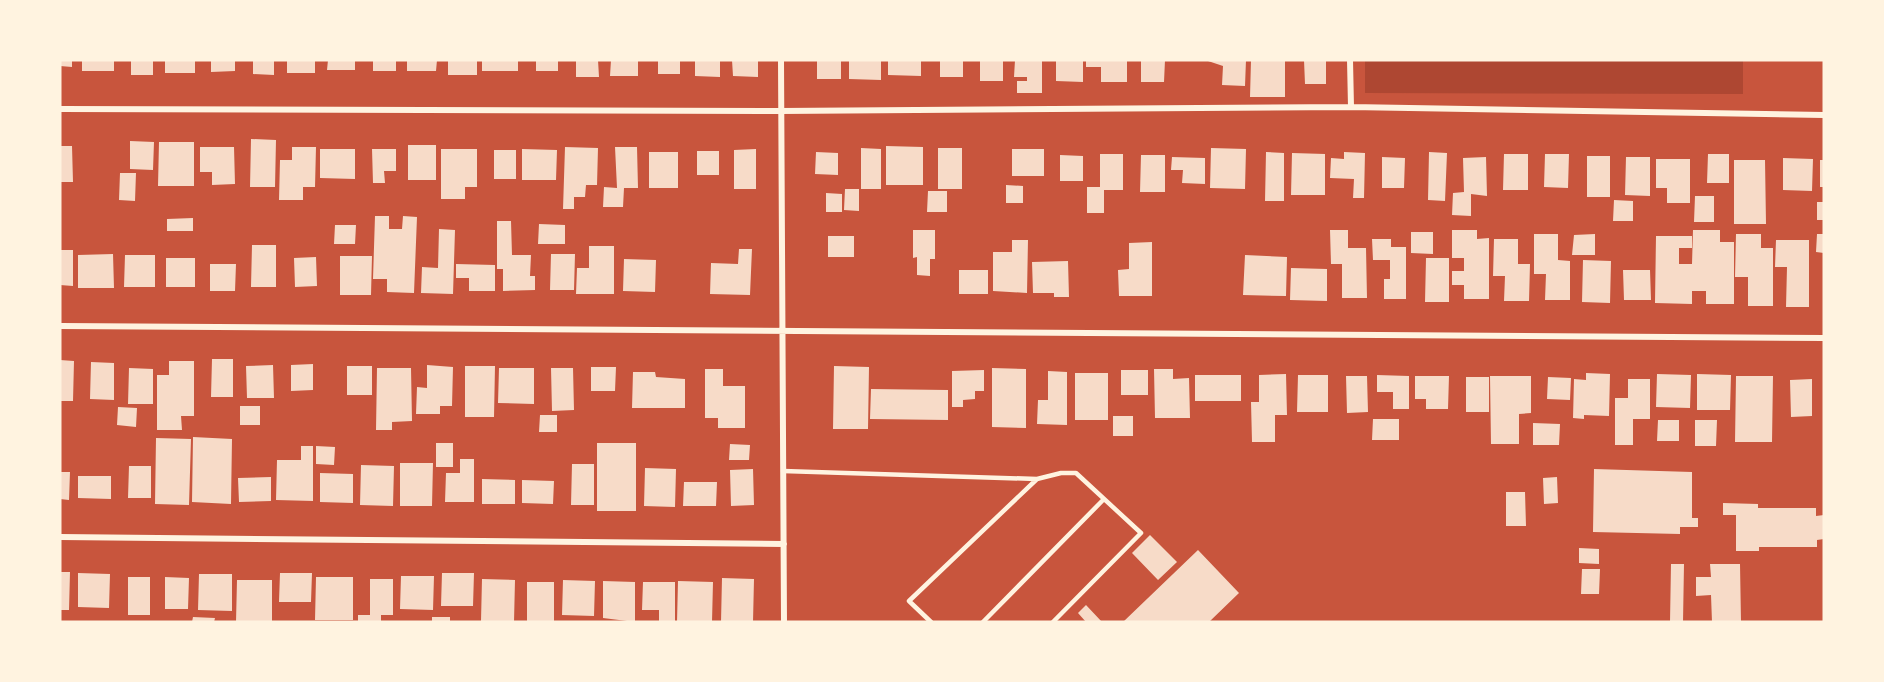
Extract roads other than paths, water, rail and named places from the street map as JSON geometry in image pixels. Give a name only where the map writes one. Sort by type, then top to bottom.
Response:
[{"type":"street","points":[[781,60],[784,622]]},
{"type":"street","points":[[1350,60],[1351,107]]},
{"type":"street","points":[[60,109],[780,111],[1351,107],[1824,116]]},
{"type":"street","points":[[60,326],[1824,338]]},
{"type":"street","points":[[60,537],[784,544]]},
{"type":"lane","points":[[783,471],[1037,479],[1061,473],[1076,473],[1141,533],[1053,622]]},
{"type":"lane","points":[[931,622],[909,601],[1037,479]]},
{"type":"lane","points":[[983,622],[1104,499]]}]
